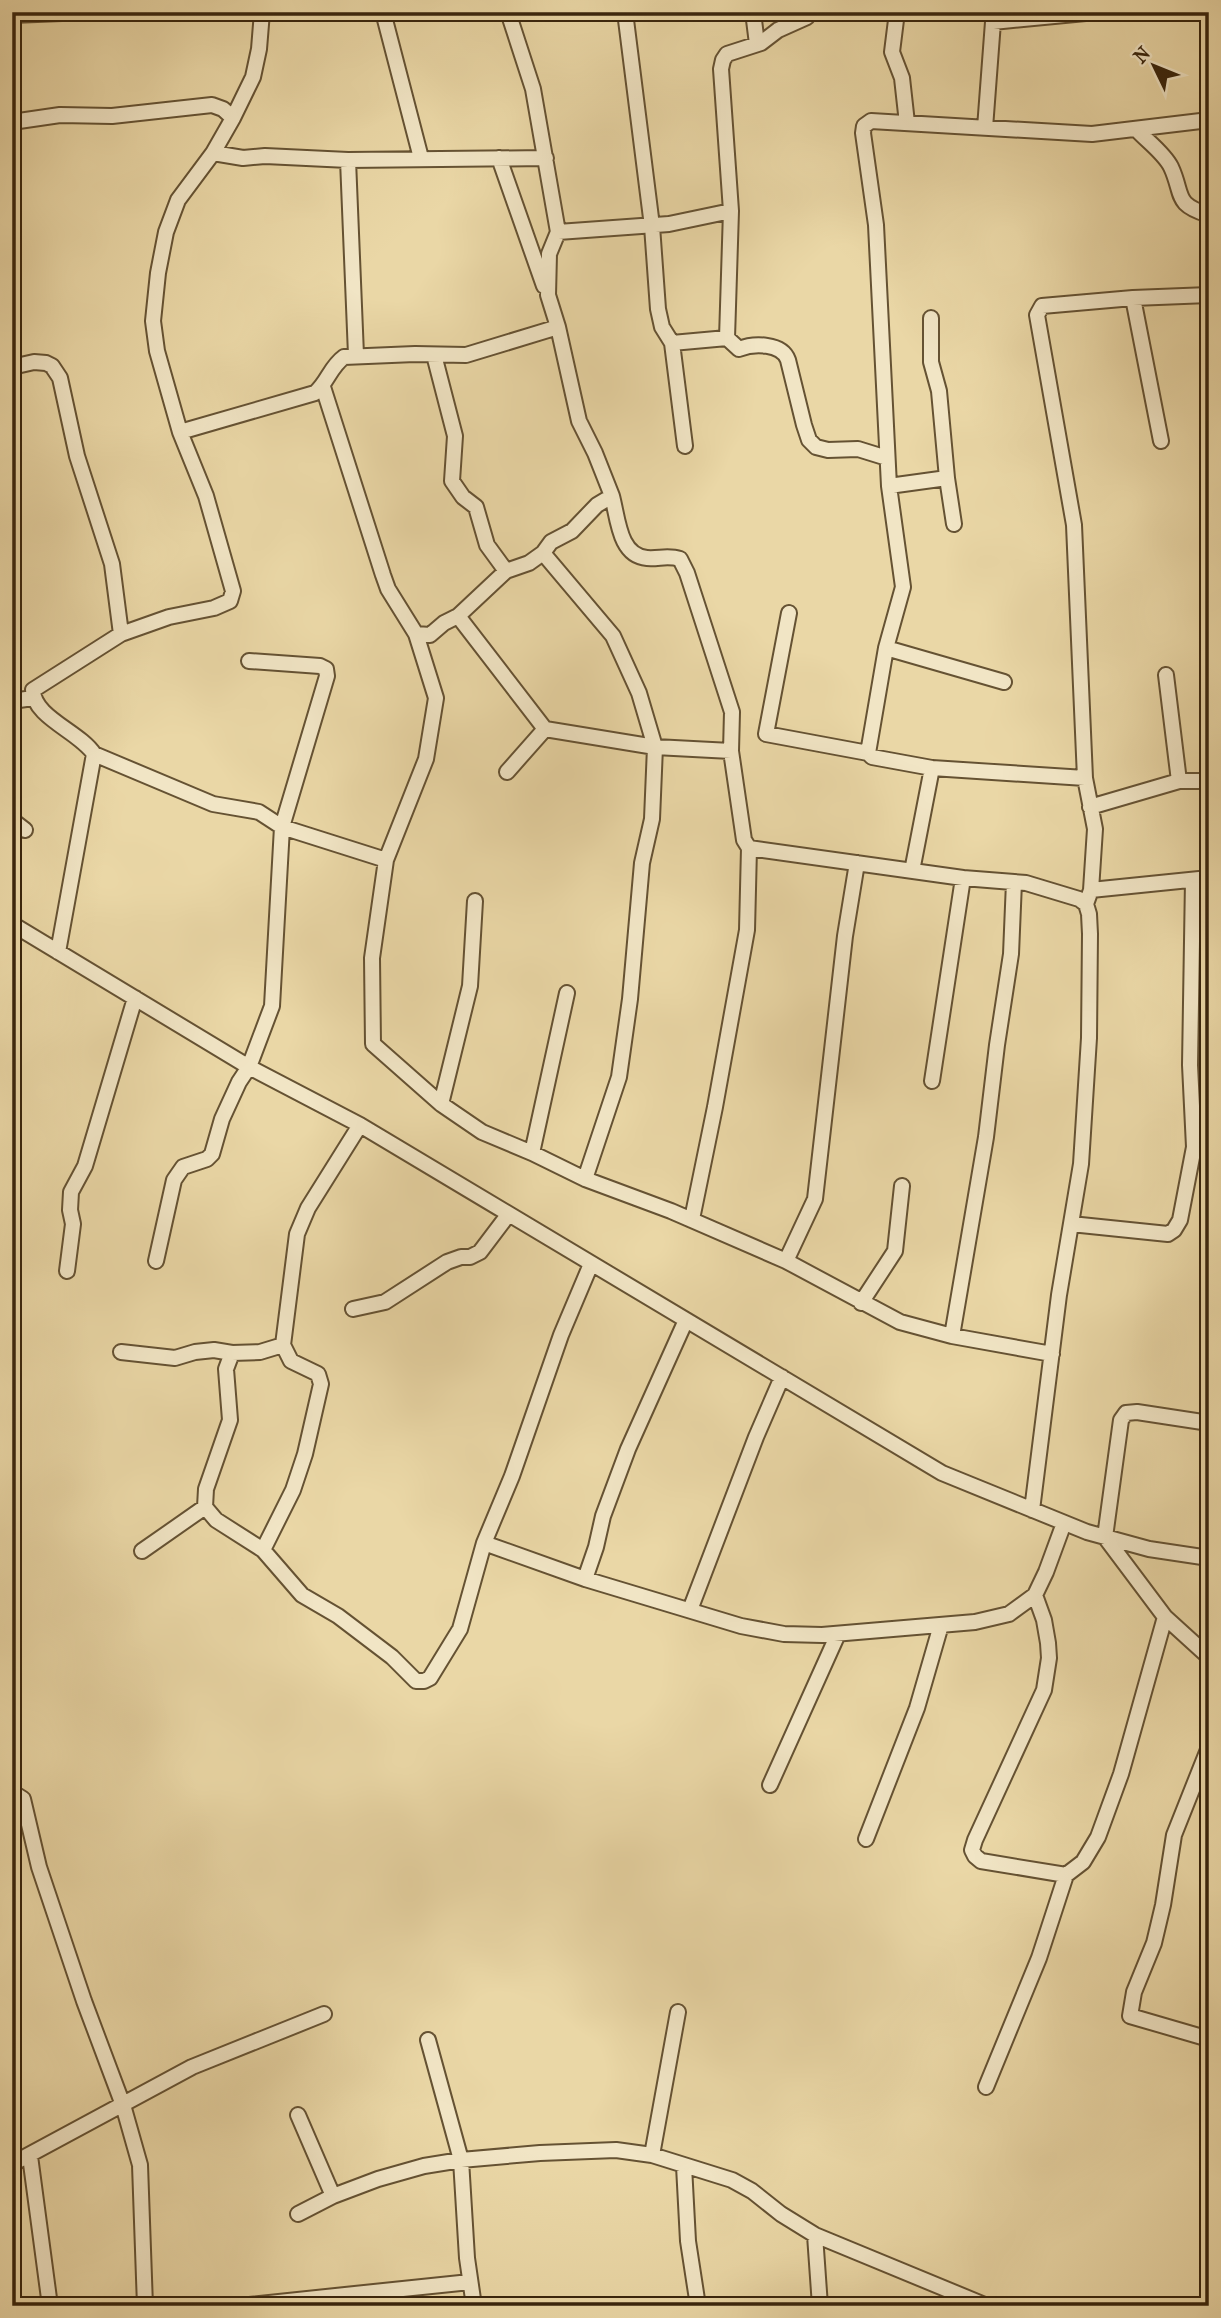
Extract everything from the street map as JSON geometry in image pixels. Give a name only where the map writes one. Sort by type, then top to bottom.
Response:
[{"type":"street","points":[[12,15],[87,12]]},
{"type":"street","points":[[262,12],[253,77],[213,153],[178,200],[166,232],[153,321],[158,351],[180,432],[206,496],[233,591],[230,601],[214,608],[169,617],[121,634],[38,685],[33,690],[33,698],[39,708],[88,744],[94,754],[213,804],[259,812],[282,827],[386,860]]},
{"type":"street","points":[[383,12],[421,158]]},
{"type":"street","points":[[508,12],[534,89],[558,232],[549,254],[548,295]]},
{"type":"street","points":[[625,12],[652,226],[658,309],[662,327],[672,343],[685,446]]},
{"type":"street","points":[[753,12],[757,44]]},
{"type":"street","points":[[727,338],[731,211],[721,69],[723,60],[727,54],[757,44],[778,30],[807,17],[809,12]]},
{"type":"street","points":[[897,12],[892,52],[902,78],[907,123]]},
{"type":"street","points":[[985,128],[993,22],[1096,12]]},
{"type":"street","points":[[12,122],[60,115],[112,116],[212,105],[223,109],[233,118]]},
{"type":"street","points":[[868,753],[886,648],[903,587],[889,486],[876,225],[864,126],[870,121],[1092,134],[1209,120]]},
{"type":"street","points":[[1136,130],[1170,165],[1185,205],[1209,215]]},
{"type":"street","points":[[213,153],[243,158],[265,156],[348,160],[546,158]]},
{"type":"street","points":[[499,158],[558,327],[579,421],[596,453],[612,496],[625,545],[632,554],[646,558],[670,556],[680,559],[687,573],[732,712],[731,751],[744,840],[749,848],[747,930],[692,1220]]},
{"type":"street","points":[[348,160],[356,355]]},
{"type":"street","points":[[558,232],[652,226],[731,211]]},
{"type":"street","points":[[1032,1510],[1081,1164],[1089,1038],[1089,897],[1095,829],[1085,778],[1074,525],[1037,314],[1042,306],[1209,295]]},
{"type":"street","points":[[1133,298],[1161,441]]},
{"type":"street","points":[[931,318],[931,362],[939,391],[954,524]]},
{"type":"street","points":[[180,432],[315,393],[323,387],[335,363],[344,357],[466,355],[558,327]]},
{"type":"street","points":[[672,343],[727,338],[739,349],[750,345],[780,349],[785,353],[809,440],[816,447],[828,450],[858,449],[887,458]]},
{"type":"street","points":[[434,355],[456,436],[452,481],[463,497],[476,507],[487,545],[506,571]]},
{"type":"street","points":[[12,367],[34,362],[46,363],[52,366],[60,378],[77,456],[112,564],[121,634]]},
{"type":"street","points":[[323,387],[385,582],[416,634],[436,698],[426,759],[386,860],[372,958],[373,1044],[441,1104],[482,1132],[585,1179],[692,1220],[786,1261],[900,1322],[952,1336],[1052,1354]]},
{"type":"street","points":[[889,486],[947,478]]},
{"type":"street","points":[[416,634],[430,635],[458,615],[506,571],[529,563],[543,553],[551,542],[572,531],[597,505],[612,496]]},
{"type":"street","points":[[543,553],[613,636],[639,693],[655,747],[652,819],[642,863],[630,999],[619,1077],[585,1179]]},
{"type":"street","points":[[789,612],[766,734],[932,768],[1085,778]]},
{"type":"street","points":[[458,615],[545,729],[655,747],[731,751]]},
{"type":"street","points":[[886,648],[1004,682]]},
{"type":"street","points":[[156,1261],[174,1180],[183,1167],[206,1159],[212,1154],[222,1119],[249,1067],[272,1006],[282,827],[327,676],[326,669],[320,666],[249,661]]},
{"type":"street","points":[[1166,675],[1179,781]]},
{"type":"street","points":[[12,701],[33,698]]},
{"type":"street","points":[[507,772],[545,729]]},
{"type":"street","points":[[58,952],[94,754]]},
{"type":"street","points":[[912,871],[932,768]]},
{"type":"street","points":[[1090,807],[1179,781],[1209,781]]},
{"type":"street","points":[[12,820],[25,830]]},
{"type":"street","points":[[749,848],[963,878],[1026,883],[1079,900],[1209,878]]},
{"type":"street","points":[[786,1261],[815,1199],[845,936],[857,863]]},
{"type":"street","points":[[932,1081],[963,878]]},
{"type":"street","points":[[1071,1224],[1168,1234],[1180,1220],[1194,1147],[1190,1065],[1193,880]]},
{"type":"street","points":[[952,1336],[986,1137],[1011,954],[1014,882]]},
{"type":"street","points":[[441,1104],[470,986],[475,901]]},
{"type":"street","points":[[12,924],[249,1067],[360,1125],[942,1473],[1105,1537],[1149,1549],[1209,1558]]},
{"type":"street","points":[[532,1153],[568,993]]},
{"type":"street","points":[[67,1271],[73,1224],[70,1210],[71,1192],[85,1166],[135,998]]},
{"type":"street","points":[[263,1550],[293,1490],[305,1454],[321,1384],[317,1374],[291,1361],[283,1345],[297,1234],[308,1208],[360,1125]]},
{"type":"street","points":[[861,1303],[895,1251],[902,1186]]},
{"type":"street","points":[[353,1308],[385,1302],[447,1262],[480,1252],[508,1215]]},
{"type":"street","points":[[232,1353],[226,1369],[230,1420],[206,1489],[205,1507],[216,1520],[263,1550],[302,1595],[338,1616],[392,1657],[416,1681],[424,1681],[430,1678],[460,1629],[484,1543],[512,1476],[561,1335],[591,1264]]},
{"type":"street","points":[[584,1579],[596,1547],[603,1516],[628,1449],[686,1320]]},
{"type":"street","points":[[121,1352],[175,1358],[214,1350],[232,1353],[260,1352],[283,1345]]},
{"type":"street","points":[[690,1610],[756,1437],[782,1377]]},
{"type":"street","points":[[1209,1423],[1138,1412],[1126,1413],[1121,1420],[1105,1537],[1165,1617],[1209,1657]]},
{"type":"street","points":[[142,1551],[205,1507]]},
{"type":"street","points":[[484,1543],[584,1579],[741,1626],[784,1634],[838,1634],[941,1625],[1009,1614],[1035,1595],[1064,1522]]},
{"type":"street","points":[[1035,1595],[1044,1620],[1048,1643],[1049,1658],[1044,1690],[972,1850],[981,1861],[1066,1875]]},
{"type":"street","points":[[986,2087],[1038,1958],[1066,1875],[1083,1862],[1098,1837],[1121,1774],[1165,1617]]},
{"type":"street","points":[[866,1839],[917,1708],[941,1625]]},
{"type":"street","points":[[770,1785],[838,1634]]},
{"type":"street","points":[[1209,1747],[1174,1835],[1154,1943],[1134,1992],[1130,2016],[1209,2039]]},
{"type":"street","points":[[12,1792],[23,1799],[39,1867],[84,2001],[123,2105],[140,2165],[145,2306]]},
{"type":"street","points":[[652,2155],[678,2012]]},
{"type":"street","points":[[14,2159],[30,2156],[192,2067],[324,2014]]},
{"type":"street","points":[[428,2040],[461,2160],[474,2306]]},
{"type":"street","points":[[298,2115],[333,2196]]},
{"type":"street","points":[[298,2214],[333,2196],[424,2166],[461,2160],[615,2150],[652,2155],[732,2180],[815,2235],[987,2306]]},
{"type":"street","points":[[30,2156],[50,2306]]},
{"type":"street","points":[[684,2166],[688,2241],[698,2306]]},
{"type":"street","points":[[815,2235],[820,2306]]},
{"type":"street","points":[[239,2306],[470,2282]]}]
